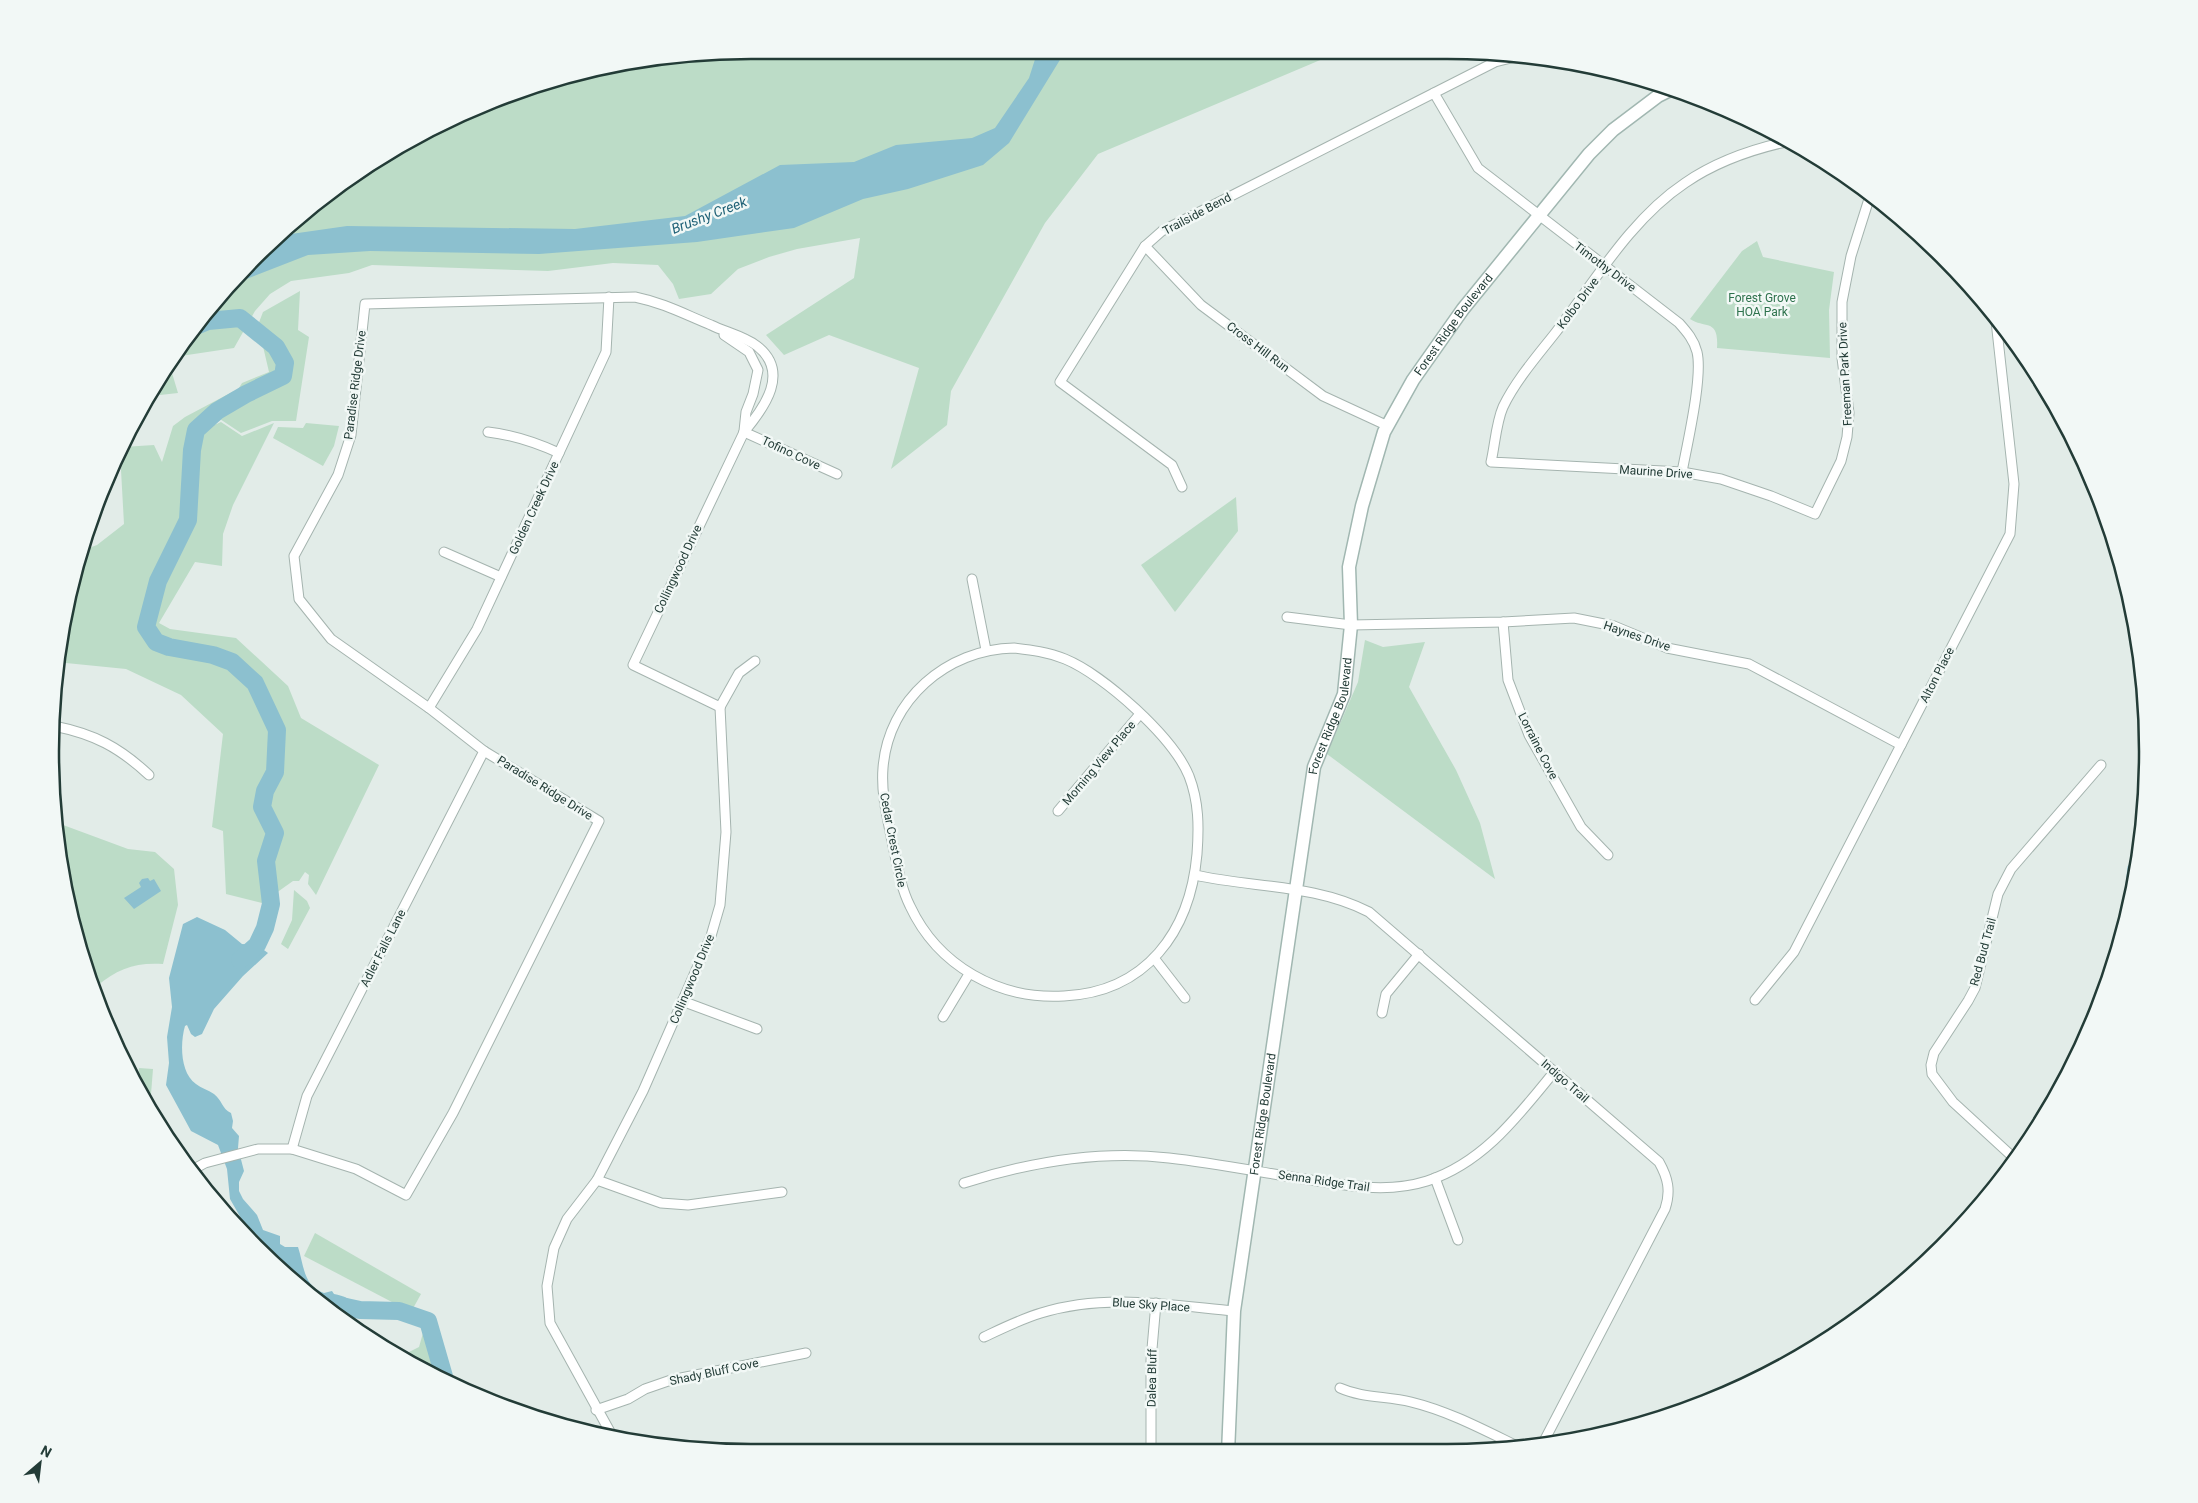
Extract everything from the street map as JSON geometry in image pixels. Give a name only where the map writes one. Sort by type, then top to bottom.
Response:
[{"type":"street","name":"Trailside Bend","points":[[1182,488],[1172,465],[1060,382],[1145,246],[1162,231],[1500,61]]},
{"type":"street","name":"Timothy Drive","points":[[1434,93],[1478,168],[1539,217],[1679,323],[1692,337],[1698,354],[1697,380],[1682,472]]},
{"type":"street","name":"Forest Ridge Boulevard","points":[[1228,1444],[1234,1311],[1253,1171],[1314,767],[1344,694],[1352,625],[1349,567],[1362,506],[1388,426],[1413,380],[1463,309],[1589,154],[1612,130],[1662,94]]},
{"type":"street","name":"Kolbo Drive","points":[[1491,462],[1503,407],[1526,371],[1631,233],[1654,208],[1684,183],[1714,165],[1752,149],[1778,144]]},
{"type":"street","name":"Freeman Park Drive","points":[[1814,514],[1841,462],[1847,437],[1849,413],[1842,358],[1842,302],[1851,256],[1868,202]]},
{"type":"street","name":"Cross Hill Run","points":[[1145,246],[1201,305],[1323,396],[1388,426]]},
{"type":"street","name":"Golden Creek Drive","points":[[429,708],[477,629],[606,352],[609,297]]},
{"type":"street","name":"Collingwood Drive","points":[[365,304],[635,297],[661,303],[756,345],[768,356],[773,374],[770,393],[760,413],[744,432],[633,665],[720,707],[726,832],[720,905],[712,936],[643,1091],[598,1180],[567,1219],[554,1248],[547,1286],[550,1323],[608,1429]]},
{"type":"street","name":"Paradise Ridge Drive","points":[[198,1167],[205,1163],[258,1149],[292,1149],[356,1169],[406,1195],[453,1113],[599,821],[484,751],[429,708],[331,639],[299,599],[294,556],[338,474],[351,434],[365,304]]},
{"type":"street","name":"Collingwood Drive","points":[[709,325],[749,352],[758,370],[753,394],[746,412],[744,432]]},
{"type":"street","name":"Alton Place","points":[[1754,1000],[1794,952],[2010,534],[2014,484],[1997,332]]},
{"type":"street","points":[[488,432],[517,437],[559,453]]},
{"type":"street","name":"Tofino Cove","points":[[744,432],[838,474]]},
{"type":"street","name":"Maurine Drive","points":[[1491,462],[1682,472],[1720,479],[1771,496],[1814,514]]},
{"type":"street","points":[[444,552],[502,577]]},
{"type":"street","points":[[972,579],[986,650]]},
{"type":"street","name":"Haynes Drive","points":[[1287,617],[1352,625],[1503,622],[1574,618],[1614,626],[1667,648],[1750,664],[1901,745]]},
{"type":"street","name":"Lorraine Cove","points":[[1503,622],[1508,680],[1530,736],[1581,827],[1608,855]]},
{"type":"street","name":"Cedar Crest Circle","points":[[986,650],[1031,650],[1065,659],[1092,674],[1140,714],[1175,749],[1190,778],[1198,811],[1199,827],[1195,876],[1182,918],[1169,941],[1140,970],[1113,986],[1074,995],[1049,997],[1016,992],[969,974],[936,946],[910,906],[901,883],[885,808],[883,773],[891,732],[912,696],[923,684],[949,665],[986,650]]},
{"type":"street","points":[[720,707],[739,672],[755,661]]},
{"type":"street","name":"Morning View Place","points":[[1058,811],[1140,714]]},
{"type":"street","points":[[60,727],[77,731],[107,742],[129,756],[149,775]]},
{"type":"street","name":"Adler Falls Lane","points":[[292,1149],[307,1096],[484,751]]},
{"type":"street","name":"Red Bud Trail","points":[[2010,1154],[1943,1091],[1932,1074],[1932,1057],[1968,1001],[1974,988],[1998,894],[2004,881],[2011,869],[2101,765]]},
{"type":"street","name":"Indigo Trail","points":[[1195,876],[1323,894],[1355,905],[1383,922],[1655,1158],[1666,1174],[1669,1193],[1665,1209],[1547,1436]]},
{"type":"street","points":[[1382,1013],[1386,994],[1419,954]]},
{"type":"street","points":[[1154,958],[1185,998]]},
{"type":"street","points":[[943,1018],[969,974]]},
{"type":"street","points":[[682,1001],[757,1029]]},
{"type":"street","name":"Senna Ridge Trail","points":[[964,1183],[996,1173],[1065,1160],[1099,1156],[1168,1158],[1377,1188],[1411,1185],[1435,1178],[1466,1162],[1493,1142],[1554,1072]]},
{"type":"street","points":[[1435,1178],[1458,1240]]},
{"type":"street","points":[[598,1180],[660,1203],[688,1205],[782,1192]]},
{"type":"street","name":"Blue Sky Place","points":[[984,1336],[1018,1321],[1066,1307],[1115,1301],[1234,1311]]},
{"type":"street","name":"Dalea Bluff","points":[[1151,1444],[1151,1360],[1156,1303]]},
{"type":"street","name":"Shady Bluff Cove","points":[[596,1410],[628,1399],[646,1389],[671,1380],[806,1353]]},
{"type":"street","points":[[1340,1388],[1357,1394],[1410,1402],[1434,1409],[1465,1421],[1507,1441]]},
{"type":"green space","points":[[1323,59],[1098,154],[1045,223],[951,391],[947,425],[891,469],[919,368],[829,335],[784,355],[766,335],[854,278],[860,238],[797,249],[769,257],[738,269],[711,294],[679,299],[673,284],[658,265],[613,263],[548,271],[372,265],[349,273],[291,281],[270,294],[255,311],[234,348],[183,356],[231,295],[262,262],[330,202],[367,175],[445,130],[486,111],[572,82],[616,72],[706,60]]},
{"type":"green space","name":"Forest Grove HOA Park","points":[[1757,241],[1763,257],[1834,272],[1829,310],[1830,358],[1717,348],[1716,332],[1713,328],[1690,319],[1742,251]]},
{"type":"green space","points":[[300,291],[298,330],[309,337],[296,421],[272,421],[241,433],[220,419],[242,383],[269,372],[258,325],[263,312]]},
{"type":"green space","points":[[172,372],[178,393],[159,394]]},
{"type":"green space","points":[[234,391],[218,420],[198,432],[198,437],[205,429],[221,422],[242,436],[274,423],[233,505],[223,534],[222,566],[195,562],[159,623],[170,629],[236,638],[288,686],[301,718],[379,765],[316,895],[308,884],[309,875],[305,872],[299,881],[293,881],[262,903],[226,894],[223,831],[212,827],[223,734],[181,695],[126,669],[65,663],[72,616],[90,548],[97,545],[124,524],[121,465],[129,447],[154,445],[162,462],[173,426],[185,417]]},
{"type":"green space","points":[[306,423],[339,426],[334,446],[323,466],[273,438],[278,427],[303,428]]},
{"type":"green space","points":[[1236,497],[1238,531],[1175,612],[1141,565]]},
{"type":"green space","points":[[1365,640],[1383,647],[1425,642],[1409,687],[1456,770],[1480,823],[1495,879],[1327,754],[1358,682]]},
{"type":"green space","points":[[63,825],[128,849],[155,852],[174,869],[178,905],[163,964],[144,964],[127,968],[99,984],[82,931],[72,887]]},
{"type":"green space","points":[[294,890],[307,901],[310,908],[288,949],[281,944],[292,920]]},
{"type":"green space","points":[[139,1068],[153,1069],[151,1094],[150,1094],[138,1073]]},
{"type":"green space","points":[[315,1233],[421,1294],[411,1312],[304,1256]]},
{"type":"green space","points":[[425,1326],[448,1374],[408,1353],[419,1347]]},
{"type":"water","name":"Brushy Creek","points":[[1035,59],[1060,59],[1009,143],[983,165],[908,189],[863,199],[794,228],[697,242],[539,254],[370,251],[308,255],[246,279],[292,234],[347,226],[575,229],[685,216],[780,165],[854,162],[896,145],[972,138],[995,128],[1029,78]]},
{"type":"water","points":[[148,878],[150,881],[154,879],[161,891],[134,909],[124,898],[141,887],[139,883],[142,879]]},
{"type":"water","points":[[197,917],[225,930],[242,944],[257,945],[268,953],[243,976],[214,1009],[202,1034],[195,1037],[191,1034],[187,1025],[185,1026],[182,1041],[184,1065],[191,1079],[200,1087],[217,1096],[231,1113],[232,1128],[239,1136],[238,1148],[244,1171],[239,1182],[239,1191],[243,1199],[257,1215],[263,1230],[280,1236],[280,1244],[285,1247],[298,1247],[305,1274],[312,1285],[324,1293],[332,1291],[334,1294],[347,1298],[359,1306],[360,1313],[354,1317],[330,1301],[295,1272],[242,1219],[230,1199],[227,1169],[218,1145],[191,1131],[166,1085],[169,1063],[167,1037],[172,1007],[169,978],[183,924]]},
{"type":"waterway","points":[[210,321],[240,318],[276,347],[285,363],[283,376],[217,411],[196,430],[192,450],[188,520],[158,581],[146,627],[156,642],[169,647],[213,655],[232,662],[255,683],[277,730],[275,772],[265,791],[262,807],[275,833],[266,861],[271,904],[265,928],[257,945],[240,960]]},
{"type":"waterway","points":[[337,1305],[360,1310],[399,1311],[428,1321],[443,1372]]}]
